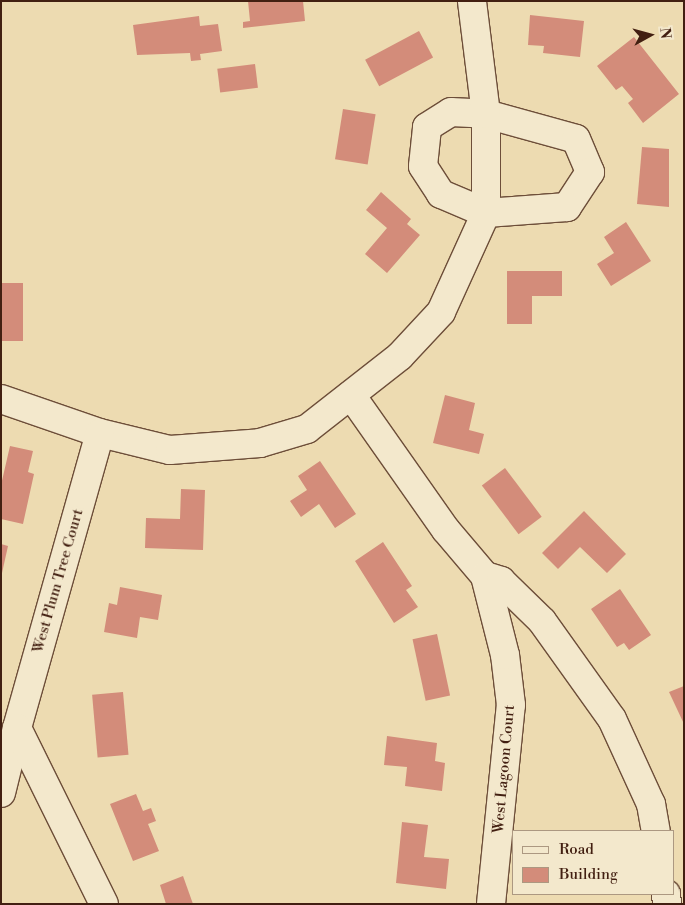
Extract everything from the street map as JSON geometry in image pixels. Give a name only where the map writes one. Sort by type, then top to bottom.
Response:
[{"type":"street","points":[[1,399],[100,434],[170,450],[260,443],[306,429],[400,356],[441,312],[486,213],[486,114],[472,1]]},
{"type":"street","points":[[451,112],[486,114],[576,139],[590,172],[568,207],[486,213],[441,194],[424,166],[427,127],[451,112]]},
{"type":"street","name":"West Lagoon Court","points":[[351,395],[446,530],[485,576],[506,655],[511,705],[490,904]]},
{"type":"street","name":"West Plum Tree Court","points":[[1,792],[17,728],[100,434]]},
{"type":"street","name":"West Lagoon Court","points":[[485,576],[501,581],[542,621],[612,719],[651,804],[656,830]]},
{"type":"street","points":[[17,728],[104,904]]},
{"type":"building","points":[[248,1],[303,1],[305,21],[243,28],[243,22],[250,21]]},
{"type":"building","points":[[530,15],[584,21],[580,57],[543,53],[544,46],[528,45]]},
{"type":"building","points":[[199,16],[200,26],[218,24],[222,51],[200,54],[201,60],[191,61],[190,53],[137,55],[133,25]]},
{"type":"building","points":[[419,31],[433,57],[379,86],[365,60]]},
{"type":"building","points":[[634,37],[679,94],[643,123],[628,103],[633,99],[622,86],[616,90],[597,66]]},
{"type":"building","points":[[255,64],[258,88],[220,92],[217,69]]},
{"type":"building","points":[[343,109],[376,114],[368,165],[335,159]]},
{"type":"building","points":[[642,147],[669,149],[669,207],[637,204]]},
{"type":"building","points":[[381,192],[411,219],[407,224],[420,235],[387,273],[365,254],[387,228],[366,210]]},
{"type":"building","points":[[626,222],[651,261],[611,286],[597,264],[614,253],[604,237]]},
{"type":"building","points":[[507,271],[562,271],[562,296],[532,296],[532,324],[507,324]]},
{"type":"building","points":[[1,283],[23,283],[23,341],[1,341]]},
{"type":"building","points":[[445,395],[475,403],[469,430],[484,434],[479,454],[433,443]]},
{"type":"building","points":[[10,446],[33,451],[28,472],[34,474],[23,524],[1,519],[1,485]]},
{"type":"building","points":[[320,461],[356,514],[335,528],[319,504],[301,517],[290,501],[307,490],[298,476]]},
{"type":"building","points":[[505,468],[542,517],[519,534],[482,485]]},
{"type":"building","points":[[181,489],[205,490],[203,550],[145,548],[146,518],[180,519]]},
{"type":"building","points":[[584,511],[626,554],[607,573],[580,547],[558,569],[542,553]]},
{"type":"building","points":[[383,542],[412,586],[406,590],[418,607],[394,623],[355,561]]},
{"type":"building","points":[[1,544],[8,546],[2,573],[1,573]]},
{"type":"building","points":[[120,587],[162,595],[158,620],[140,617],[137,638],[104,632],[109,603],[117,605]]},
{"type":"building","points":[[620,589],[651,635],[629,650],[624,643],[617,647],[591,609]]},
{"type":"building","points":[[437,634],[450,696],[426,701],[413,639]]},
{"type":"building","points":[[684,686],[684,724],[669,692]]},
{"type":"building","points":[[123,692],[128,755],[98,757],[92,695]]},
{"type":"building","points":[[387,736],[437,743],[435,761],[445,763],[442,791],[405,786],[407,767],[384,765]]},
{"type":"building","points":[[136,794],[143,811],[151,808],[156,821],[148,824],[159,851],[133,861],[110,804]]},
{"type":"building","points":[[402,822],[428,825],[424,857],[449,859],[446,889],[396,883]]},
{"type":"building","points":[[183,876],[193,904],[166,904],[160,885]]}]
